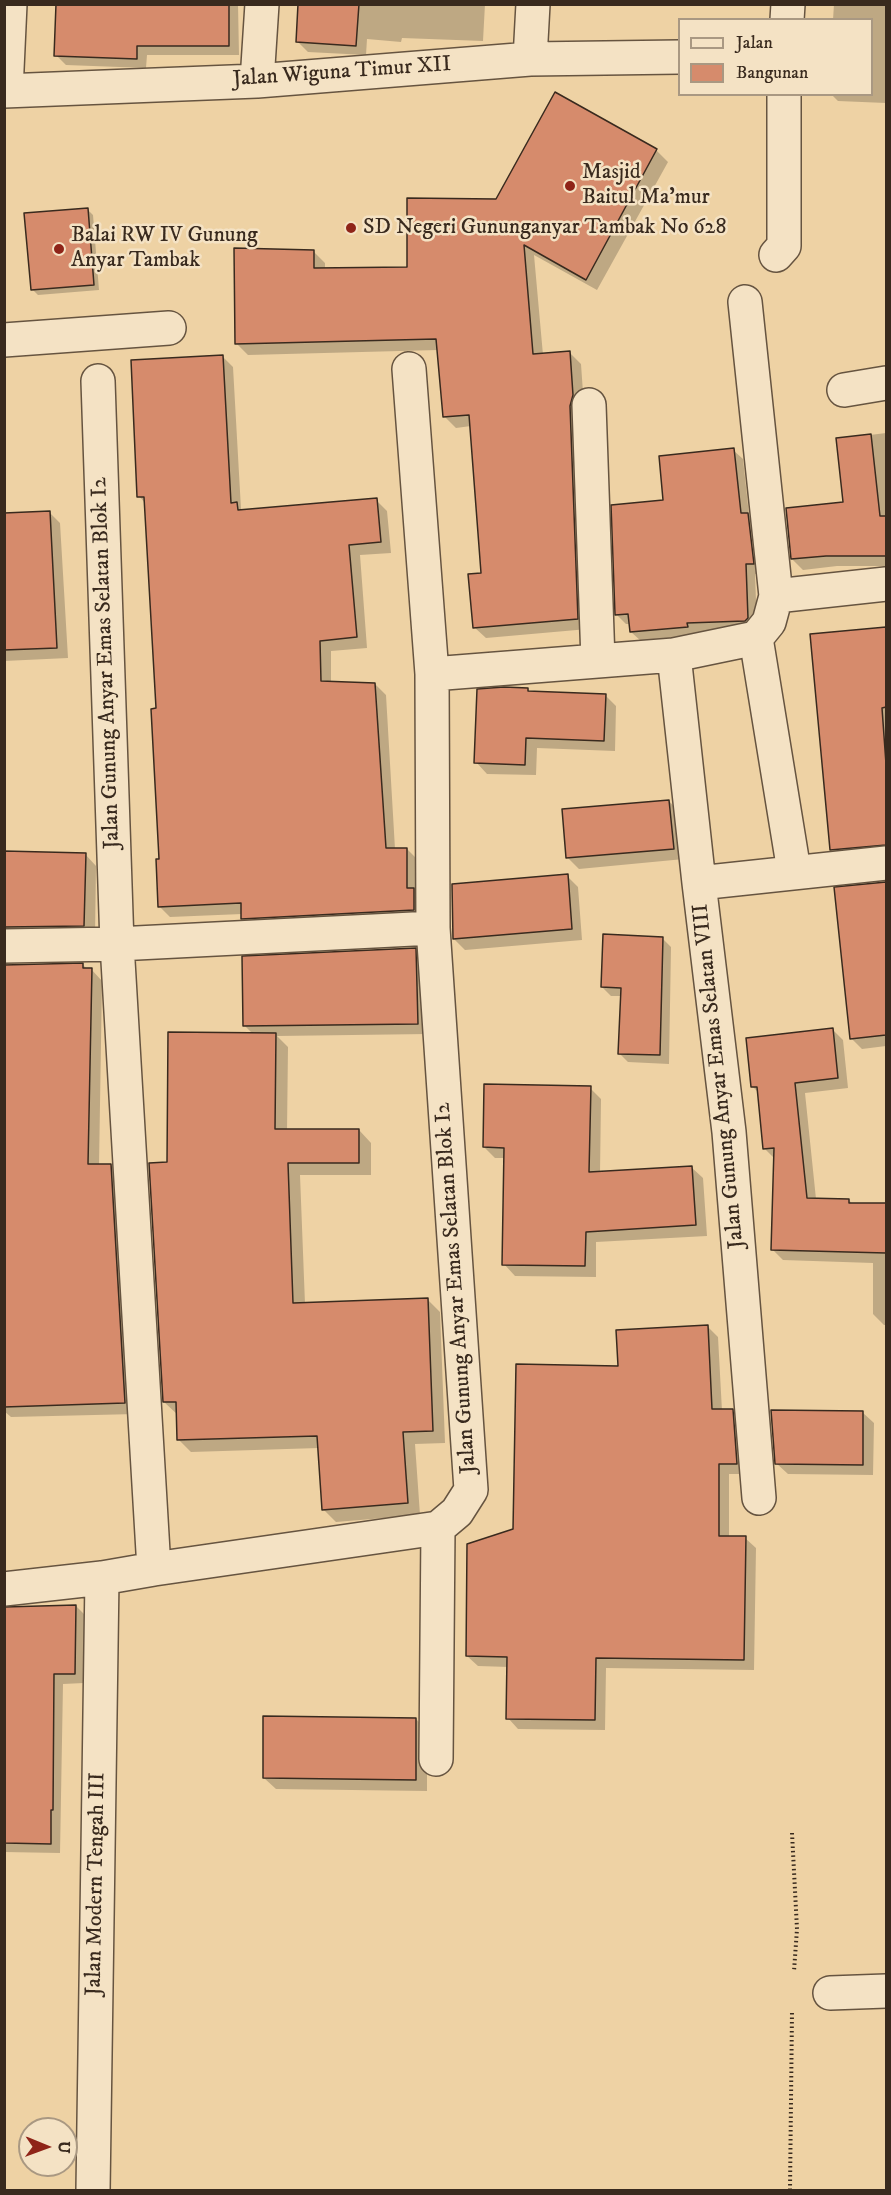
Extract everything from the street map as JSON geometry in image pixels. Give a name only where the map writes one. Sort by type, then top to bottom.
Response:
[{"type":"street","points":[[5,91],[10,4]]},
{"type":"street","points":[[257,81],[262,4]]},
{"type":"street","points":[[530,59],[533,4]]},
{"type":"street","name":"Jalan Wiguna Timur XII","points":[[5,91],[257,81],[530,59],[678,57]]},
{"type":"street","points":[[776,255],[784,246],[784,96]]},
{"type":"street","points":[[432,674],[674,656],[756,638],[769,622],[776,596],[745,302]]},
{"type":"street","points":[[4,340],[169,328]]},
{"type":"street","name":"Jalan Gunung Anyar Emas Selatan Blok I2","points":[[409,369],[432,674],[433,928],[471,1490],[457,1512],[438,1528]]},
{"type":"street","name":"Jalan Gunung Anyar Emas Selatan Blok I2","points":[[98,381],[117,944],[154,1569]]},
{"type":"street","points":[[844,390],[886,383]]},
{"type":"street","points":[[589,405],[598,661]]},
{"type":"street","points":[[776,596],[886,584]]},
{"type":"street","points":[[756,638],[794,871]]},
{"type":"street","name":"Jalan Gunung Anyar Emas Selatan VIII","points":[[674,656],[729,1132],[759,1498]]},
{"type":"street","points":[[699,883],[794,871],[886,863]]},
{"type":"street","points":[[4,946],[117,944],[433,928]]},
{"type":"street","points":[[4,1590],[102,1578],[438,1528],[435,1759]]},
{"type":"street","name":"Jalan Modern Tengah III","points":[[93,2190],[102,1578]]},
{"type":"street","points":[[830,1993],[886,1991]]},
{"type":"building","points":[[56,4],[229,4],[229,46],[137,46],[137,59],[54,56]]},
{"type":"building","points":[[298,4],[359,4],[356,46],[296,42]]},
{"type":"building","points":[[555,92],[657,149],[586,280],[524,245],[533,354],[570,351],[578,619],[473,628],[468,574],[481,573],[469,415],[443,417],[436,339],[235,344],[234,248],[314,250],[314,268],[407,267],[407,198],[496,199]]},
{"type":"building","name":"Balai RW IV Gunung Anyar Tambak","points":[[88,208],[94,285],[31,290],[24,213]]},
{"type":"building","points":[[223,355],[231,503],[237,502],[238,510],[377,498],[381,542],[349,545],[357,637],[320,641],[321,681],[375,683],[386,848],[407,848],[407,888],[414,888],[414,910],[241,919],[241,903],[158,907],[156,859],[159,859],[151,709],[156,708],[144,497],[137,497],[131,360]]},
{"type":"building","points":[[871,434],[880,516],[886,516],[886,556],[826,556],[791,559],[786,508],[843,502],[836,438]]},
{"type":"building","points":[[734,448],[741,513],[748,513],[754,564],[746,564],[748,618],[745,621],[687,623],[688,627],[630,632],[628,614],[615,615],[611,505],[663,500],[659,456]]},
{"type":"building","points":[[50,511],[57,648],[4,650],[4,513]]},
{"type":"building","points":[[886,627],[886,707],[882,708],[886,764],[886,845],[830,850],[810,634]]},
{"type":"building","points":[[528,688],[528,691],[606,694],[604,741],[526,738],[525,765],[474,763],[477,689]]},
{"type":"building","points":[[669,800],[674,849],[566,858],[562,809]]},
{"type":"building","points":[[4,851],[86,853],[84,926],[4,927]]},
{"type":"building","points":[[568,874],[572,929],[453,939],[452,884]]},
{"type":"building","points":[[886,882],[886,1035],[850,1039],[834,887]]},
{"type":"building","points":[[603,934],[663,937],[660,1055],[618,1054],[621,988],[601,987]]},
{"type":"building","points":[[416,948],[418,1024],[243,1026],[242,956]]},
{"type":"building","points":[[83,963],[83,968],[92,968],[88,1164],[111,1164],[125,1403],[4,1407],[4,965]]},
{"type":"building","points":[[833,1028],[838,1078],[795,1083],[807,1198],[849,1199],[849,1203],[886,1203],[886,1253],[771,1250],[774,1148],[763,1149],[757,1087],[751,1087],[746,1038]]},
{"type":"building","points":[[168,1032],[276,1033],[275,1129],[359,1129],[359,1163],[288,1163],[293,1303],[428,1298],[433,1431],[403,1432],[408,1503],[322,1510],[317,1436],[177,1440],[176,1402],[163,1402],[149,1163],[167,1162]]},
{"type":"building","points":[[484,1084],[591,1086],[589,1172],[692,1166],[696,1225],[586,1232],[585,1266],[502,1265],[504,1148],[483,1147]]},
{"type":"building","points":[[708,1325],[712,1409],[733,1409],[737,1464],[719,1464],[719,1536],[746,1536],[744,1660],[596,1658],[595,1720],[506,1719],[507,1657],[466,1656],[467,1544],[513,1529],[516,1364],[618,1366],[616,1330]]},
{"type":"building","points":[[771,1410],[863,1411],[863,1465],[775,1464]]},
{"type":"building","points":[[76,1605],[75,1674],[54,1674],[51,1844],[4,1843],[4,1607]]},
{"type":"building","points":[[263,1716],[416,1718],[416,1780],[263,1778]]},
{"type":"place","name":"Masjid Baitul Ma'mur","points":[[570,186]]},
{"type":"place","name":"SD Negeri Gununganyar Tambak No 628","points":[[351,228]]},
{"type":"place","name":"Balai RW IV Gunung Anyar Tambak","points":[[59,249]]}]
